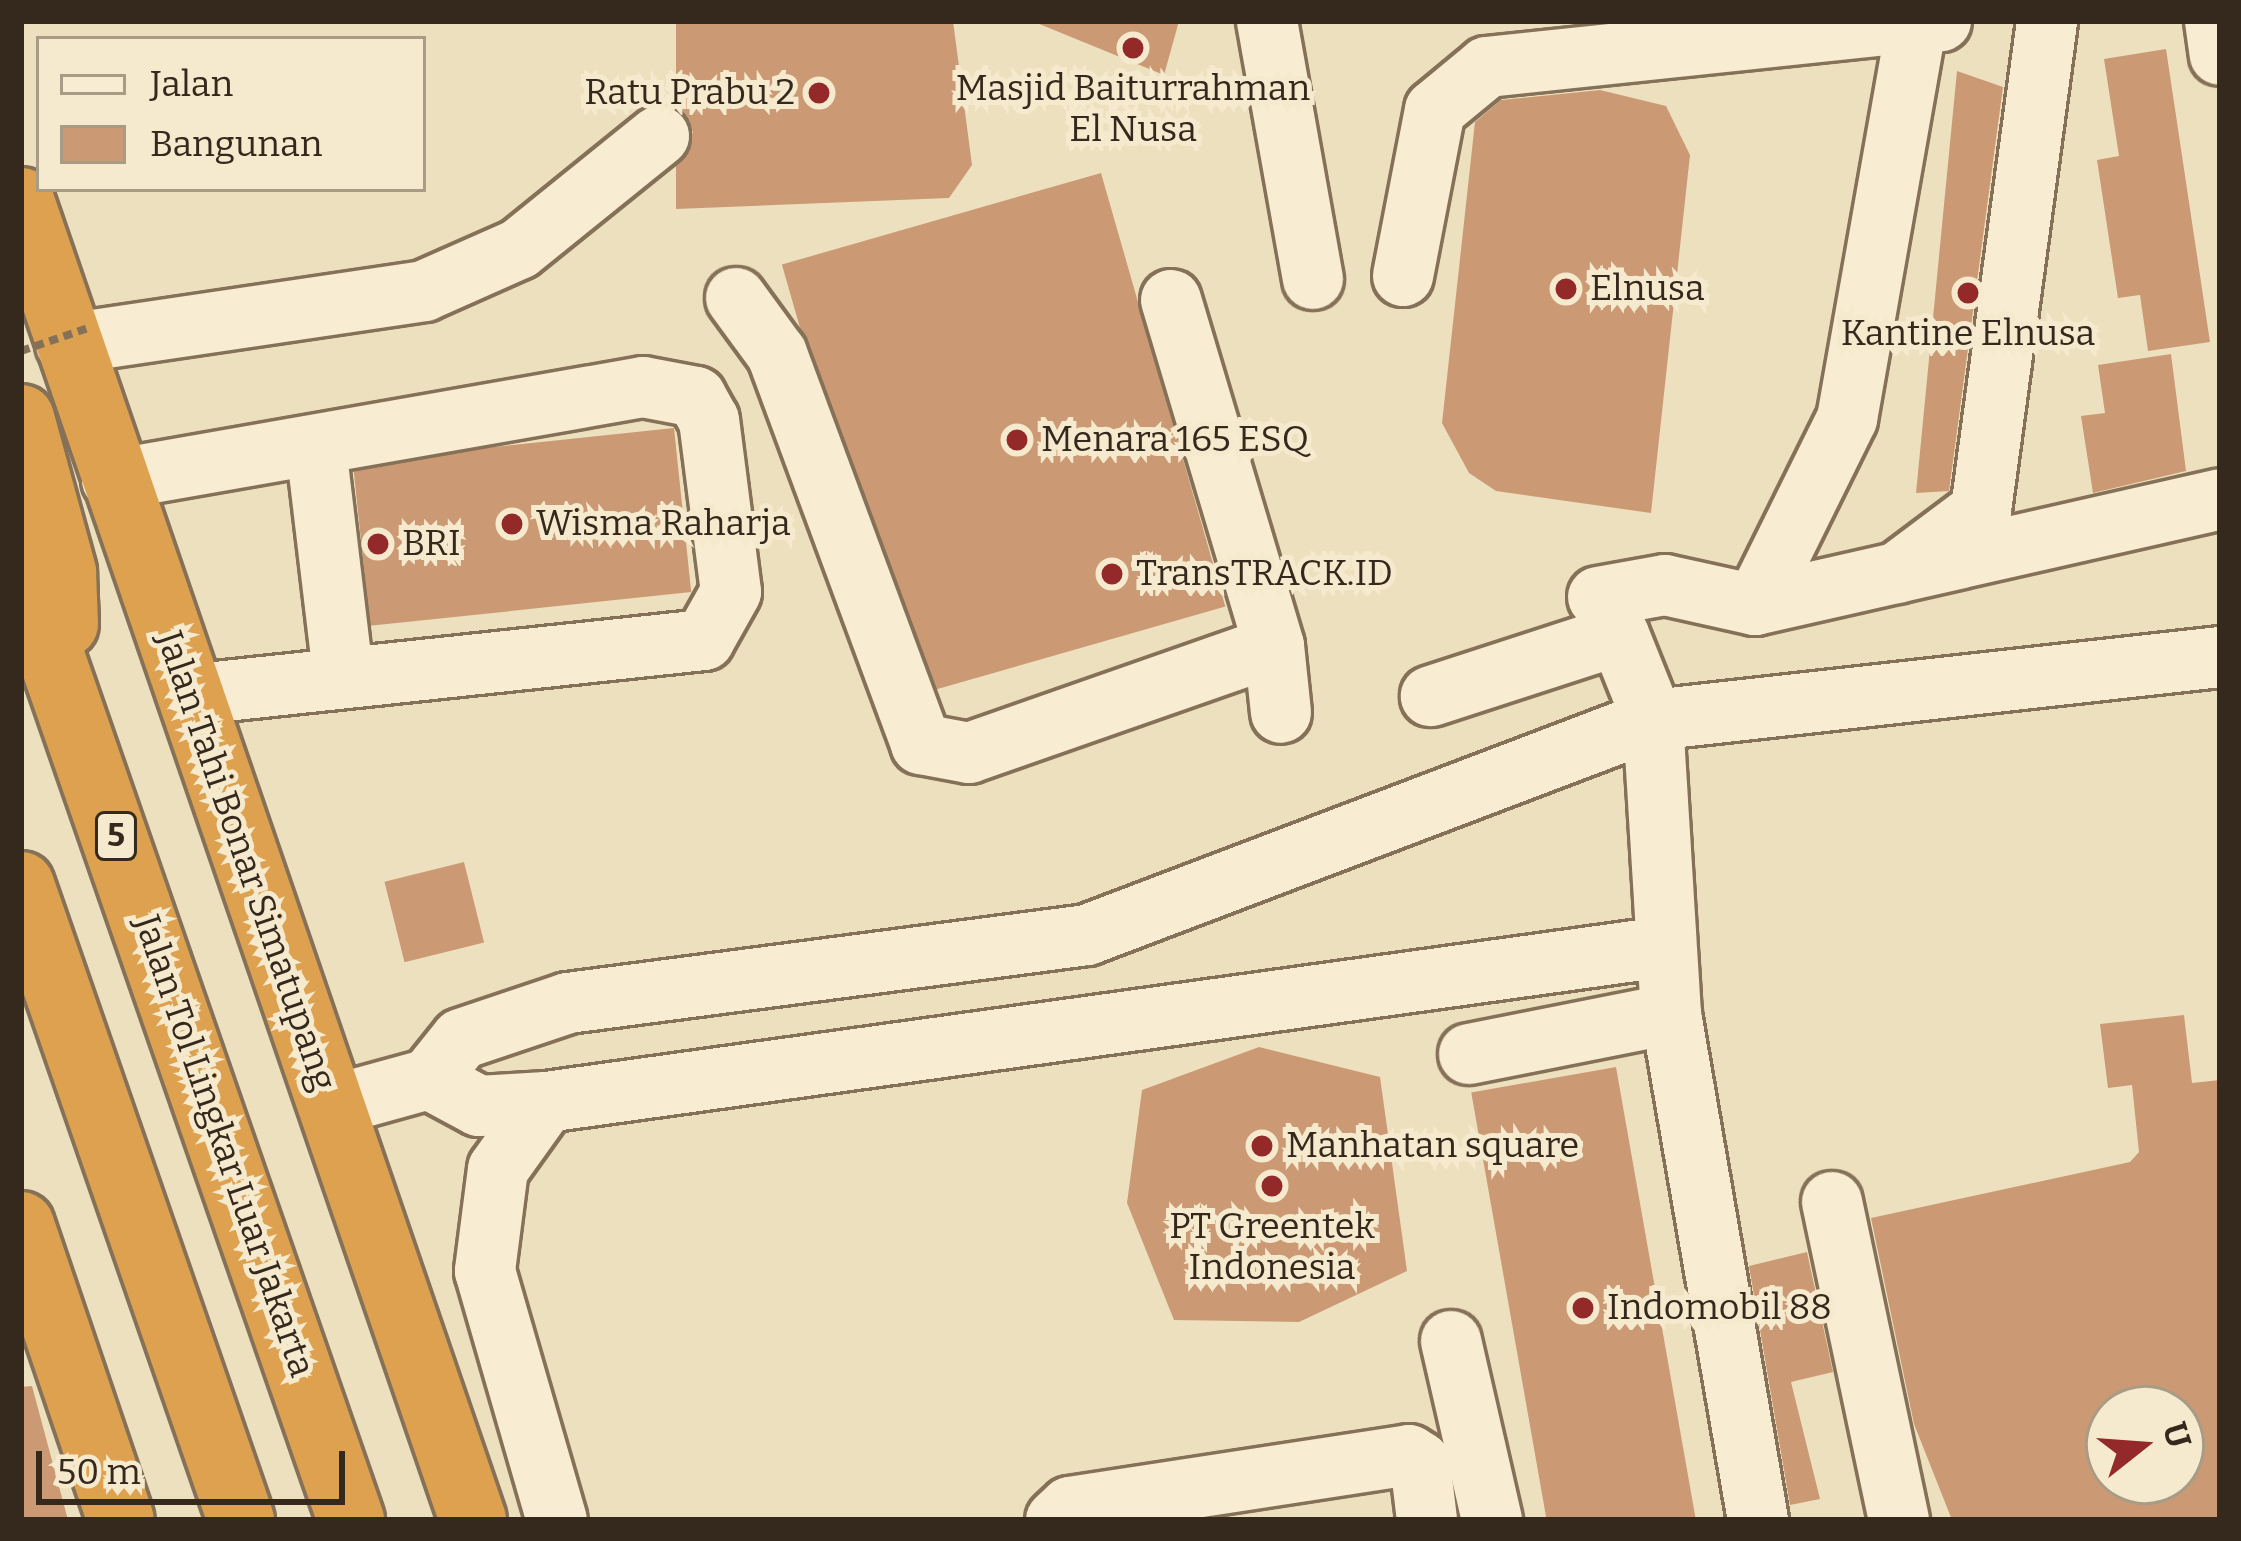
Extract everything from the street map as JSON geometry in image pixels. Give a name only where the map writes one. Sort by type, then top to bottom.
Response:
[{"type":"highway","name":"Jalan Tahi Bonar Simatupang","points":[[21,201],[60,340],[473,1520]]},
{"type":"highway","points":[[21,418],[68,606],[47,650]]},
{"type":"highway","name":"Jalan Tol Lingkar Luar Jakarta","points":[[21,569],[350,1504]]},
{"type":"highway","points":[[21,885],[241,1520]]},
{"type":"highway","points":[[21,1225],[122,1520]]},
{"type":"highway","points":[[191,1376],[206,1520]]},
{"type":"street","points":[[1267,21],[1313,279]]},
{"type":"street","points":[[1403,276],[1435,110],[1487,68],[1941,21]]},
{"type":"street","points":[[1897,573],[1981,510],[2047,21]]},
{"type":"street","points":[[2215,21],[2220,55]]},
{"type":"street","points":[[1755,604],[1847,419],[1917,22]]},
{"type":"street","points":[[60,340],[424,291],[519,249],[659,136]]},
{"type":"street","points":[[736,298],[777,354],[921,744],[969,753],[1274,646]]},
{"type":"street","points":[[1171,300],[1274,646],[1281,713]]},
{"type":"street","points":[[112,480],[676,388],[709,419],[731,592],[704,640],[343,674],[188,695]]},
{"type":"street","points":[[316,447],[343,674]]},
{"type":"street","points":[[1598,597],[1664,585],[1755,604],[2220,500]]},
{"type":"street","points":[[1431,696],[1619,635],[1653,720],[1663,947],[1671,1014],[1758,1520]]},
{"type":"street","points":[[331,1106],[429,1079],[461,1039],[568,1003],[1087,935],[1653,720],[2220,657]]},
{"type":"street","points":[[429,1079],[479,1106],[546,1102],[1663,947]]},
{"type":"street","points":[[1469,1054],[1671,1014]]},
{"type":"street","points":[[546,1102],[498,1169],[488,1302],[557,1520]]},
{"type":"street","points":[[1832,1202],[1899,1520]]},
{"type":"street","points":[[394,1288],[488,1302]]},
{"type":"street","points":[[1451,1341],[1492,1520]]},
{"type":"street","points":[[1056,1520],[1070,1507],[1409,1455],[1427,1520]]},
{"type":"building","name":"Ratu Prabu 2","points":[[676,21],[953,21],[972,165],[949,198],[676,209],[676,166],[693,132],[676,107]]},
{"type":"building","name":"Masjid Baiturrahman El Nusa","points":[[1032,21],[1179,21],[1164,75]]},
{"type":"building","points":[[2166,49],[2210,342],[2148,351],[2140,295],[2118,298],[2097,160],[2119,156],[2104,59]]},
{"type":"building","name":"Kantine Elnusa","points":[[1957,71],[2003,87],[1949,491],[1916,493]]},
{"type":"building","name":"Elnusa","points":[[1600,90],[1666,106],[1690,155],[1651,513],[1496,491],[1469,473],[1442,423],[1475,122],[1501,100]]},
{"type":"building","name":"Menara 165 ESQ","points":[[1101,173],[1225,607],[906,698],[782,265]]},
{"type":"building","points":[[2171,354],[2186,471],[2093,493],[2081,416],[2105,413],[2098,365]]},
{"type":"building","name":"Wisma Raharja","points":[[674,428],[691,592],[370,626],[353,462]]},
{"type":"building","points":[[464,862],[484,943],[405,962],[384,882]]},
{"type":"building","points":[[2184,1015],[2192,1083],[2220,1080],[2220,1520],[1952,1520],[1914,1424],[1871,1218],[2130,1162],[2139,1152],[2132,1085],[2108,1088],[2100,1024]]},
{"type":"building","name":"Manhatan square","points":[[1259,1047],[1380,1077],[1407,1271],[1299,1322],[1174,1320],[1127,1203],[1142,1090]]},
{"type":"building","name":"Indomobil 88","points":[[1616,1067],[1696,1520],[1547,1520],[1471,1093]]},
{"type":"building","points":[[1807,1252],[1833,1372],[1791,1382],[1820,1499],[1790,1505],[1749,1266]]},
{"type":"building","points":[[32,1386],[68,1520],[21,1520],[21,1387]]},
{"type":"place","name":"Masjid Baiturrahman El Nusa","points":[[1133,48]]},
{"type":"place","name":"Ratu Prabu 2","points":[[819,93]]},
{"type":"place","name":"Elnusa","points":[[1566,289]]},
{"type":"place","name":"Kantine Elnusa","points":[[1968,293]]},
{"type":"place","name":"Menara 165 ESQ","points":[[1017,440]]},
{"type":"place","name":"Wisma Raharja","points":[[512,524]]},
{"type":"place","name":"BRI","points":[[378,544]]},
{"type":"place","name":"TransTRACK.ID","points":[[1112,574]]},
{"type":"place","name":"Manhatan square","points":[[1262,1146]]},
{"type":"place","name":"PT Greentek Indonesia","points":[[1272,1186]]},
{"type":"place","name":"Indomobil 88","points":[[1583,1308]]}]
